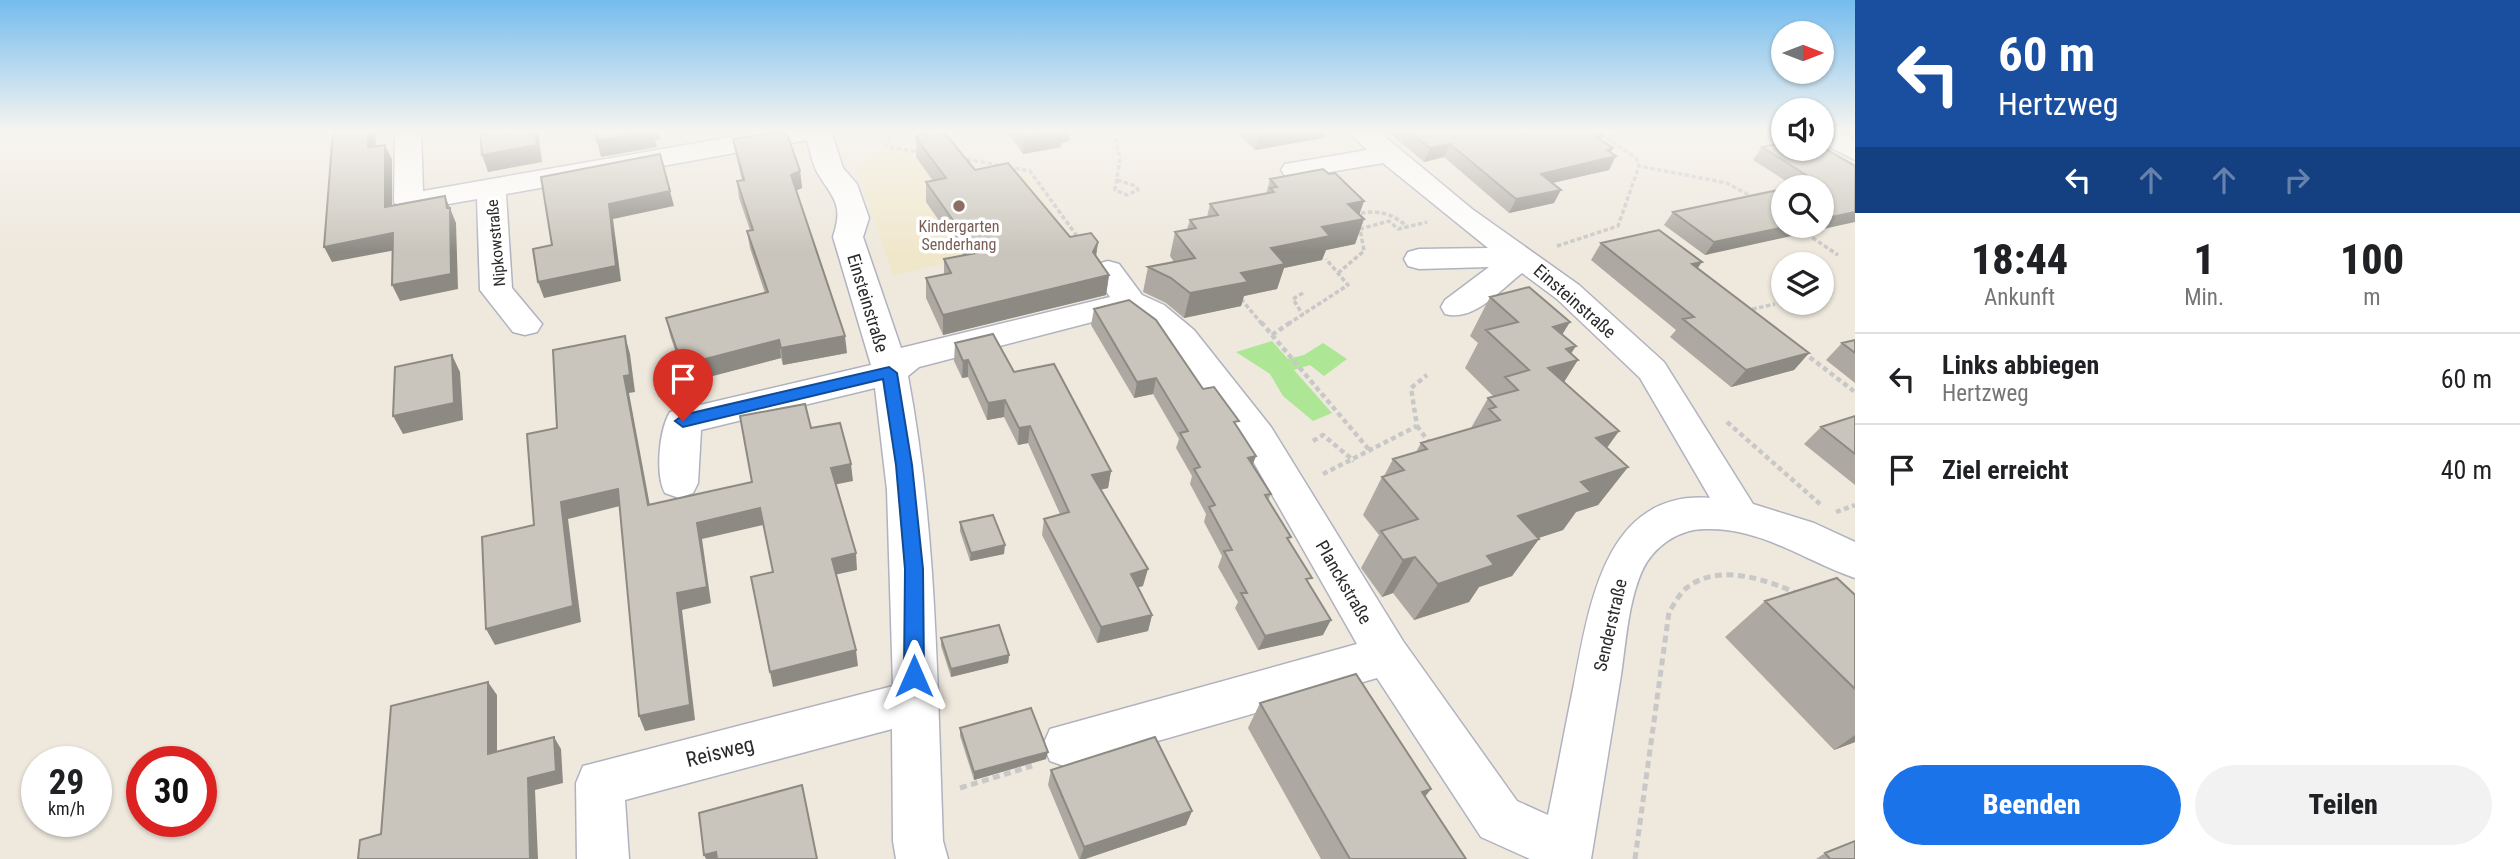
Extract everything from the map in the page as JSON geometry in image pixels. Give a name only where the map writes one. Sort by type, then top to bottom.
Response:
[{"type":"street","points":[[409,171],[409,202],[492,187]]},
{"type":"street","name":"Nipkowstraße","points":[[525,324],[496,290],[492,187],[561,171]]},
{"type":"street","name":"Einsteinstraße","points":[[831,171],[843,184],[854,218],[848,237],[889,373],[904,465],[914,569],[914,702],[922,859]]},
{"type":"street","name":"Einsteinstraße","points":[[1410,171],[1462,215],[1568,292],[1652,370],[1683,417],[1740,516]]},
{"type":"street","points":[[1457,307],[1523,257]]},
{"type":"street","points":[[679,483],[683,421],[889,373],[907,358],[1119,286]]},
{"type":"street","name":"Planckstraße","points":[[1119,286],[1182,338],[1251,426],[1296,495],[1347,590],[1387,655],[1500,819],[1566,854]]},
{"type":"street","name":"Senderstraße","points":[[1566,854],[1609,614],[1617,583],[1628,558],[1644,537],[1660,523],[1707,512],[1773,524],[1855,561]]},
{"type":"street","points":[[1067,745],[1387,655]]},
{"type":"street","name":"Reisweg","points":[[603,859],[600,783],[914,702]]},
{"type":"lane","points":[[1419,259],[1523,257]]},
{"type":"path","points":[[1030,171],[1077,237],[1119,286]]},
{"type":"path","points":[[1117,180],[1136,186],[1138,190],[1127,195],[1115,190],[1118,171]]},
{"type":"path","points":[[1556,247],[1618,226],[1637,171]]},
{"type":"path","points":[[1665,171],[1727,183],[1762,203]]},
{"type":"path","points":[[1338,273],[1364,251],[1358,214],[1375,209],[1391,213],[1408,227]]},
{"type":"path","points":[[1360,229],[1389,221],[1398,229]]},
{"type":"path","points":[[1813,238],[1838,255]]},
{"type":"path","points":[[1272,335],[1348,285],[1326,259]]},
{"type":"path","points":[[1303,293],[1293,299],[1303,314]]},
{"type":"path","points":[[1241,299],[1371,452]]},
{"type":"path","points":[[1760,318],[1749,310],[1771,305]]},
{"type":"path","points":[[1802,351],[1855,392]]},
{"type":"path","points":[[1427,375],[1411,388],[1417,426],[1433,447]]},
{"type":"path","points":[[1717,413],[1821,505]]},
{"type":"path","points":[[1296,495],[1310,479],[1354,461],[1417,426]]},
{"type":"path","points":[[1313,441],[1322,435],[1354,461]]},
{"type":"path","points":[[1839,521],[1832,514],[1855,505]]},
{"type":"path","points":[[1635,859],[1669,612],[1689,586],[1725,575],[1771,581],[1807,598]]},
{"type":"path","points":[[917,801],[1060,757],[1067,745]]},
{"type":"shaded area","name":"Kindergarten Senderhang","points":[[858,171],[1017,171],[1026,176],[1070,236],[893,275]]},
{"type":"green space","points":[[1272,341],[1288,359],[1304,355],[1323,343],[1347,359],[1324,376],[1310,365],[1294,370],[1332,413],[1313,421],[1283,396],[1270,374],[1236,352]]},
{"type":"building","points":[[330,171],[385,171],[385,207],[445,196],[447,208],[450,208],[451,274],[392,285],[393,233],[324,247]]},
{"type":"building","points":[[572,171],[665,171],[670,191],[609,204],[616,266],[538,282],[533,249],[552,245],[541,177]]},
{"type":"building","points":[[742,171],[800,171],[791,175],[845,336],[781,348],[779,340],[682,365],[666,318],[768,292],[747,231],[753,230],[737,181],[744,180]]},
{"type":"building","points":[[941,171],[1015,171],[1070,237],[1091,233],[1098,242],[1093,252],[1109,275],[943,315],[926,278],[951,273],[944,259],[976,253],[926,182],[946,178]]},
{"type":"building","points":[[1312,171],[1335,173],[1364,201],[1348,204],[1364,219],[1322,227],[1330,236],[1271,248],[1285,264],[1241,273],[1248,282],[1190,293],[1171,278],[1148,267],[1195,258],[1175,232],[1196,228],[1190,220],[1218,215],[1210,204],[1274,192],[1270,188],[1277,187],[1270,179]]},
{"type":"building","points":[[1483,171],[1553,171],[1541,174],[1561,190],[1516,199]]},
{"type":"building","points":[[1800,171],[1855,171],[1855,212],[1834,216],[1834,175],[1806,175]]},
{"type":"building","points":[[1771,192],[1771,230],[1714,242],[1673,212]]},
{"type":"building","points":[[1659,230],[1702,262],[1692,264],[1809,353],[1746,370],[1683,319],[1694,317],[1601,243]]},
{"type":"building","points":[[1529,287],[1570,322],[1553,327],[1576,346],[1566,349],[1578,360],[1548,368],[1619,431],[1596,438],[1628,467],[1581,482],[1591,492],[1518,516],[1539,539],[1487,556],[1494,565],[1438,584],[1415,557],[1403,560],[1381,531],[1418,519],[1382,477],[1404,470],[1393,459],[1427,449],[1421,443],[1500,420],[1489,409],[1496,407],[1488,398],[1518,390],[1505,377],[1529,370],[1486,330],[1518,322],[1490,297]]},
{"type":"building","points":[[1129,300],[1156,320],[1203,389],[1214,387],[1239,421],[1234,422],[1256,456],[1248,458],[1271,494],[1265,495],[1291,537],[1287,538],[1312,578],[1306,579],[1331,620],[1265,636],[1241,593],[1247,593],[1224,551],[1232,550],[1209,507],[1215,505],[1194,469],[1200,467],[1180,433],[1188,431],[1156,378],[1137,382],[1094,309]]},
{"type":"building","points":[[993,334],[1014,372],[1054,364],[1111,471],[1092,475],[1148,569],[1131,574],[1152,615],[1101,627],[1044,519],[1069,512],[1030,426],[1019,428],[1005,400],[988,403],[968,360],[963,361],[955,343]]},
{"type":"building","points":[[625,336],[630,375],[624,376],[648,505],[752,482],[740,416],[805,404],[811,428],[840,423],[851,464],[831,468],[856,553],[832,559],[856,650],[770,672],[751,577],[773,572],[760,508],[697,523],[707,587],[677,593],[690,705],[639,716],[618,489],[561,502],[573,606],[486,629],[482,537],[534,525],[527,434],[557,428],[553,350]]},
{"type":"building","points":[[1855,340],[1855,353],[1842,343]]},
{"type":"building","points":[[452,355],[454,403],[393,416],[395,367]]},
{"type":"building","points":[[1855,416],[1855,454],[1821,427]]},
{"type":"building","points":[[993,515],[1005,545],[971,553],[960,522]]},
{"type":"building","points":[[1837,578],[1855,595],[1855,689],[1765,601]]},
{"type":"building","points":[[999,625],[1009,655],[951,669],[941,638]]},
{"type":"building","points":[[1356,674],[1431,789],[1422,792],[1466,859],[1350,859],[1260,703]]},
{"type":"building","points":[[488,682],[488,754],[554,737],[556,771],[528,778],[530,859],[358,859],[360,840],[381,834],[391,706]]},
{"type":"building","points":[[1031,708],[1048,752],[974,772],[960,728]]},
{"type":"building","points":[[1155,737],[1192,811],[1084,847],[1051,770]]},
{"type":"building","points":[[802,785],[817,859],[717,859],[716,852],[704,855],[699,813]]},
{"type":"building","points":[[1855,841],[1855,859],[1830,859],[1825,853]]},
{"type":"place","name":"Kindergarten Senderhang","points":[[959,206]]},
{"type":"route","points":[[683,421],[889,373],[904,465],[914,569],[914,676]]}]
